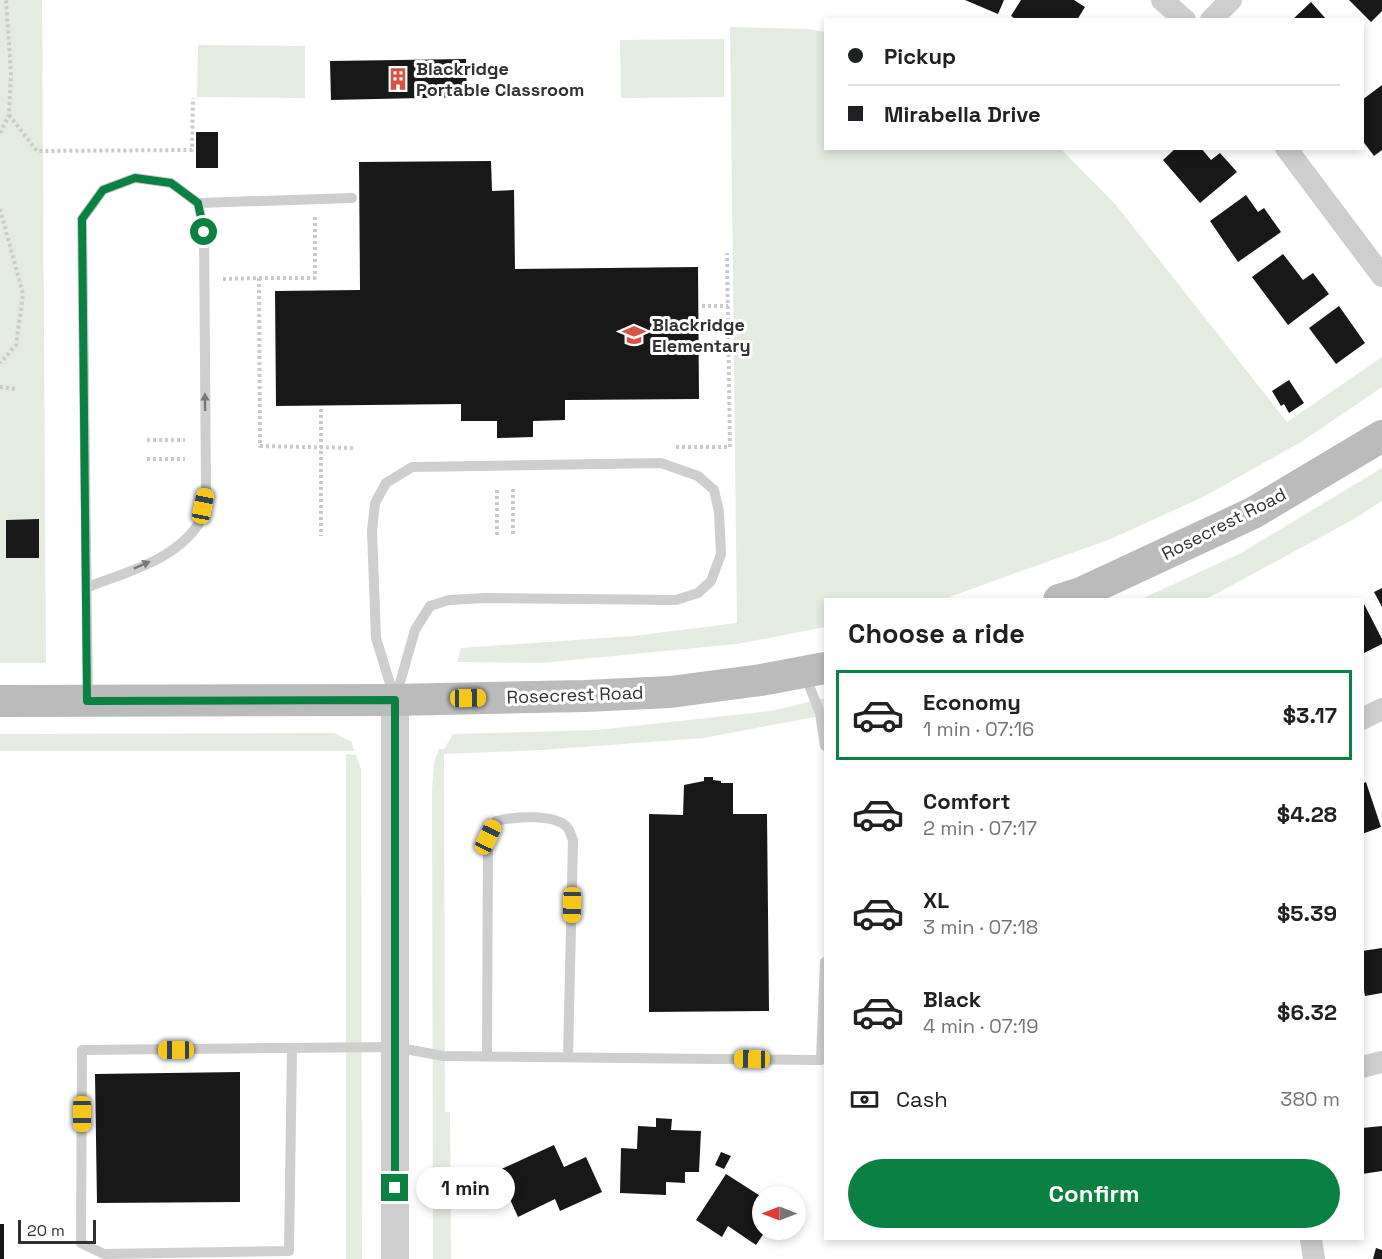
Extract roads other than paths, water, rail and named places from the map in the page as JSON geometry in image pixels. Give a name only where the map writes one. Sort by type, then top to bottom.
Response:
[{"type":"main road","name":"Rosecrest Road","points":[[1066,598],[1082,593],[1253,513],[1382,436]]},
{"type":"main road","name":"Rosecrest Road","points":[[0,701],[395,700],[670,692],[761,681],[814,670]]},
{"type":"street","points":[[1162,0],[1183,18]]},
{"type":"street","points":[[1213,18],[1231,0]]},
{"type":"street","points":[[1288,150],[1382,276]]},
{"type":"street","points":[[395,700],[395,1259]]},
{"type":"street","points":[[1364,718],[1382,709]]},
{"type":"street","points":[[1364,1066],[1382,1062]]},
{"type":"street","points":[[1311,1240],[1314,1259]]},
{"type":"lane","points":[[87,701],[82,219],[103,190],[135,178],[171,183],[198,203],[352,198]]},
{"type":"lane","points":[[87,587],[142,566],[180,546],[200,521],[206,491],[204,232],[198,203]]},
{"type":"lane","points":[[661,463],[698,476],[714,490],[719,512],[721,554],[711,581],[698,592],[676,600],[485,598],[449,600],[430,606],[415,630],[395,700],[376,638],[372,531],[375,503],[386,483],[412,467],[661,463]]},
{"type":"lane","points":[[814,670],[824,739]]},
{"type":"lane","points":[[487,1056],[488,837],[496,821],[510,818],[555,819],[568,827],[573,840],[568,1057]]},
{"type":"lane","points":[[292,1050],[289,1251],[104,1254],[81,1243],[82,1050],[292,1050],[395,1047],[443,1056],[823,1060],[824,1018]]},
{"type":"place","name":"Blackridge Portable Classroom","points":[[398,79]]},
{"type":"place","name":"Blackridge Elementary","points":[[634,335]]}]
